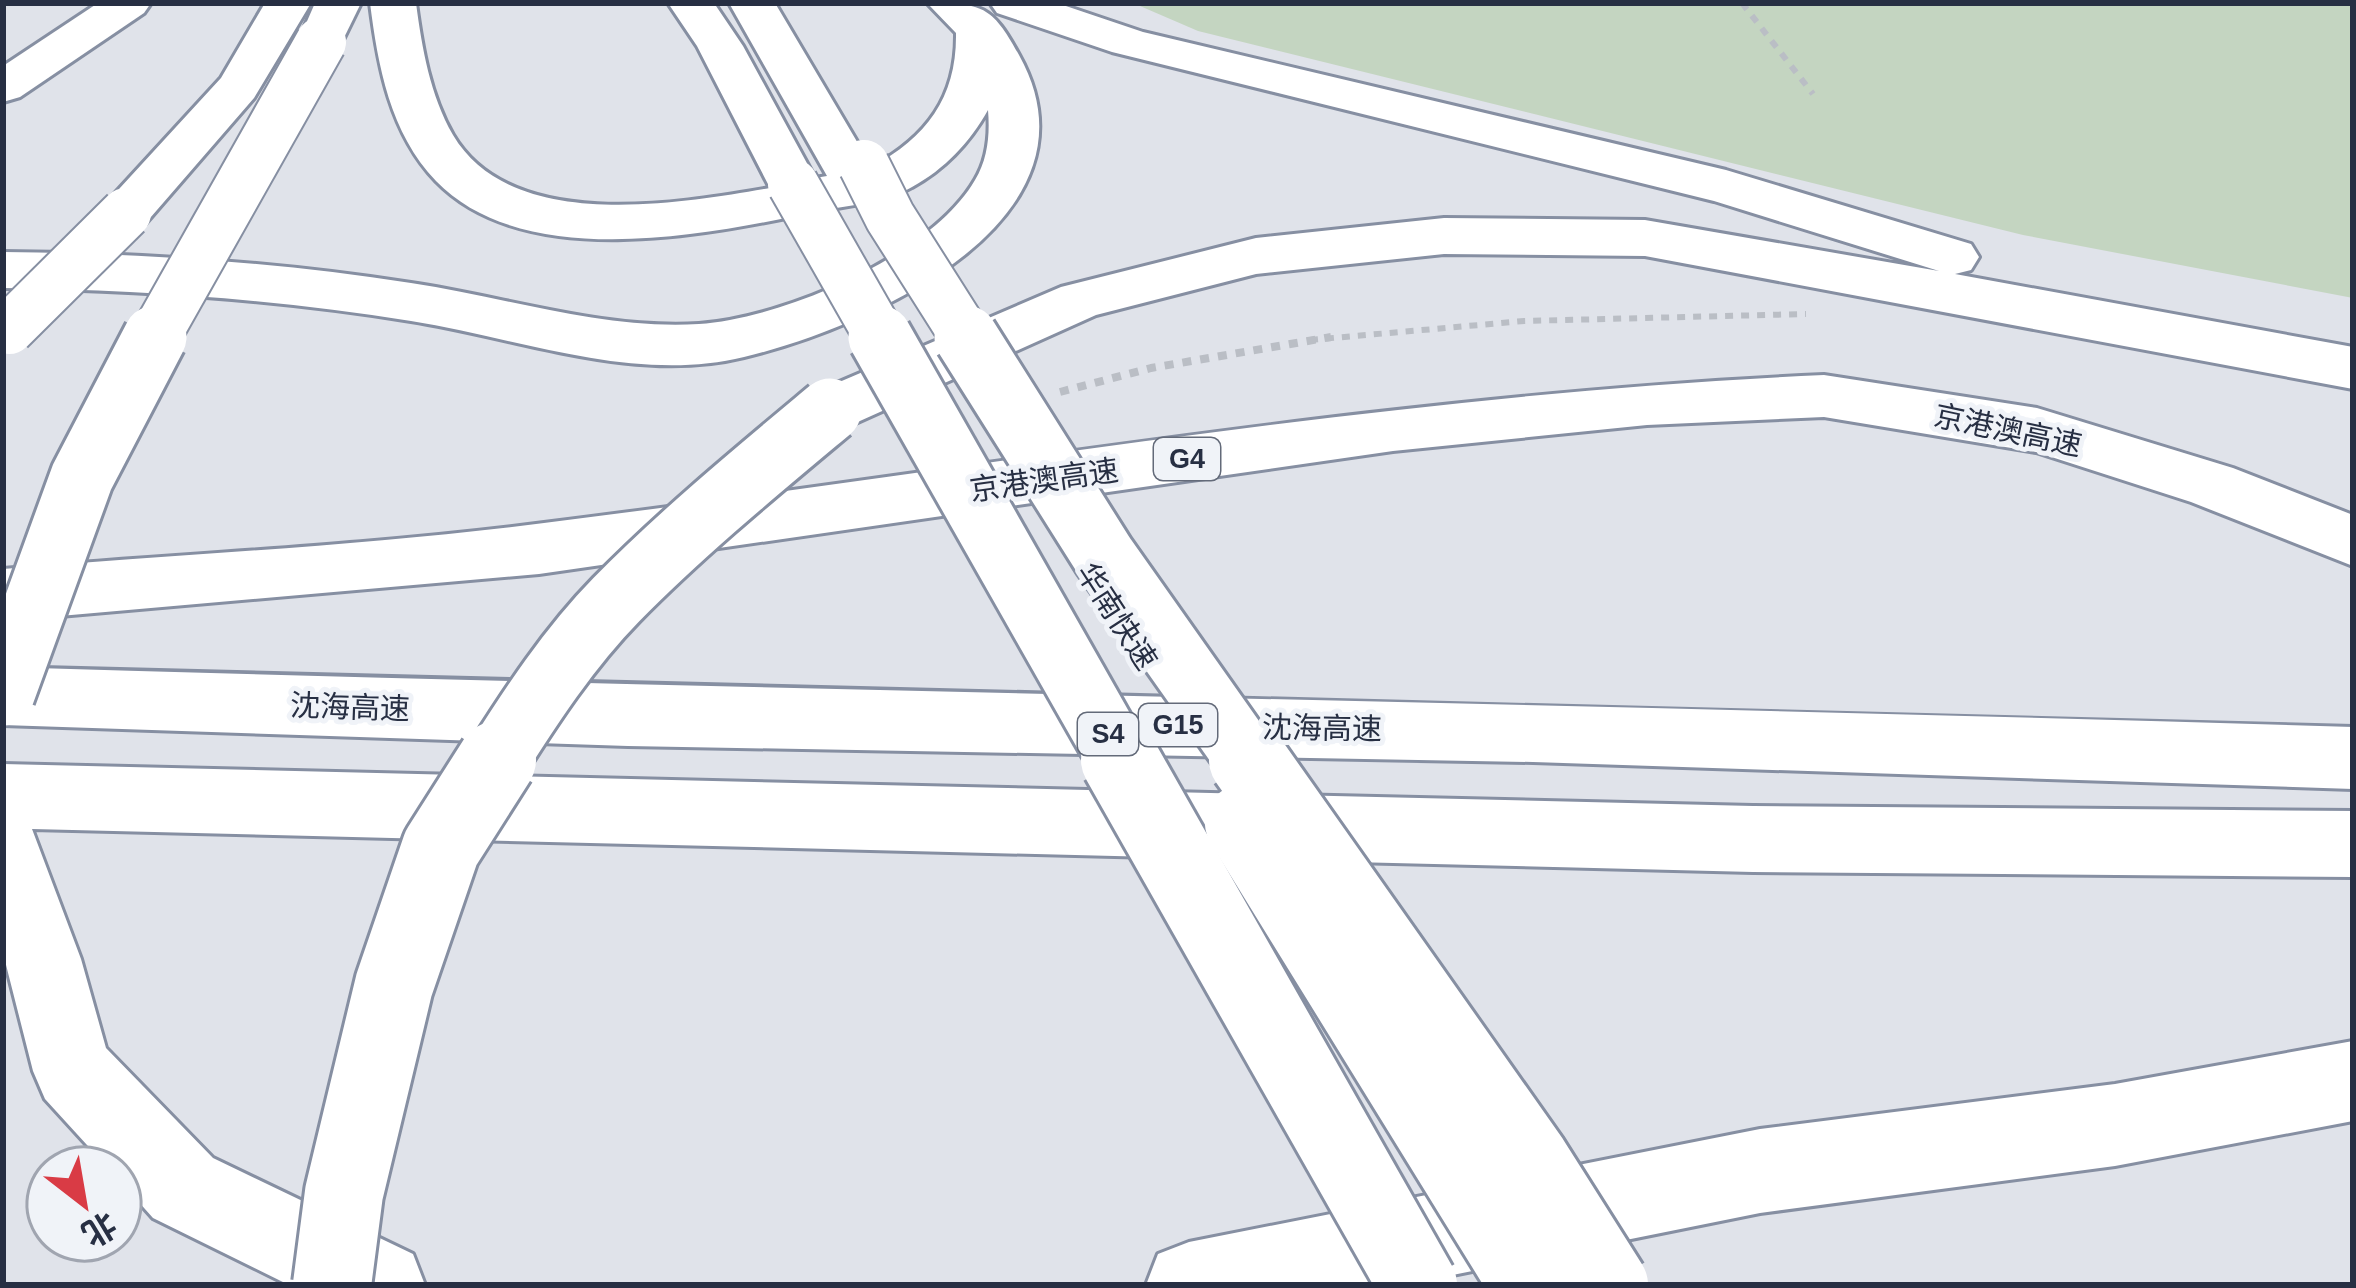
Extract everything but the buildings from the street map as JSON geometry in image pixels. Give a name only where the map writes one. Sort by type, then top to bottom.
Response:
[{"type":"highway","points":[[3,87],[128,3]]},
{"type":"highway","points":[[393,3],[400,60],[422,128],[457,174],[505,204],[575,219],[654,221],[726,214],[892,178],[936,144],[968,106],[981,77],[981,10]]},
{"type":"highway","name":"华南快速","points":[[691,3],[720,46],[835,173],[1148,665],[1400,1082],[1529,1285]]},
{"type":"highway","name":"华南快速","points":[[752,3],[835,173],[1418,1285]]},
{"type":"highway","points":[[794,3],[835,173],[890,217],[1103,556],[1530,1160],[1609,1285]]},
{"type":"highway","points":[[3,271],[107,270],[412,302],[634,345],[705,344],[777,332],[845,306],[972,224],[1010,168],[1015,128],[1010,94],[981,10]]},
{"type":"highway","points":[[981,10],[1726,187],[2219,340]]},
{"type":"highway","points":[[6,331],[126,213],[206,125],[276,32],[316,16]]},
{"type":"highway","points":[[3,695],[82,477],[316,16]]},
{"type":"highway","points":[[332,1285],[344,1193],[394,985],[441,848],[540,692],[613,603],[716,506],[830,410],[1079,300],[1256,256],[1444,236],[1645,238],[2353,368]]},
{"type":"highway","name":"京港澳高速","points":[[3,595],[539,549],[1393,428],[1647,404],[1825,396],[2037,430],[2212,485],[2353,541]]},
{"type":"highway","name":"沈海高速","points":[[3,695],[652,716],[1557,732],[2353,758]]},
{"type":"highway","points":[[3,796],[1753,839],[2353,844]]},
{"type":"highway","points":[[3,845],[43,959],[74,1071],[182,1188],[382,1285]]},
{"type":"highway","points":[[1189,1285],[1760,1171],[2115,1125],[2353,1081]]},
{"type":"path","points":[[1742,3],[1813,94]]},
{"type":"path","points":[[1059,392],[1290,341],[1566,318],[1816,314]]},
{"type":"green space","points":[[1133,3],[2353,3],[2353,298],[2023,235],[1198,31]]}]
